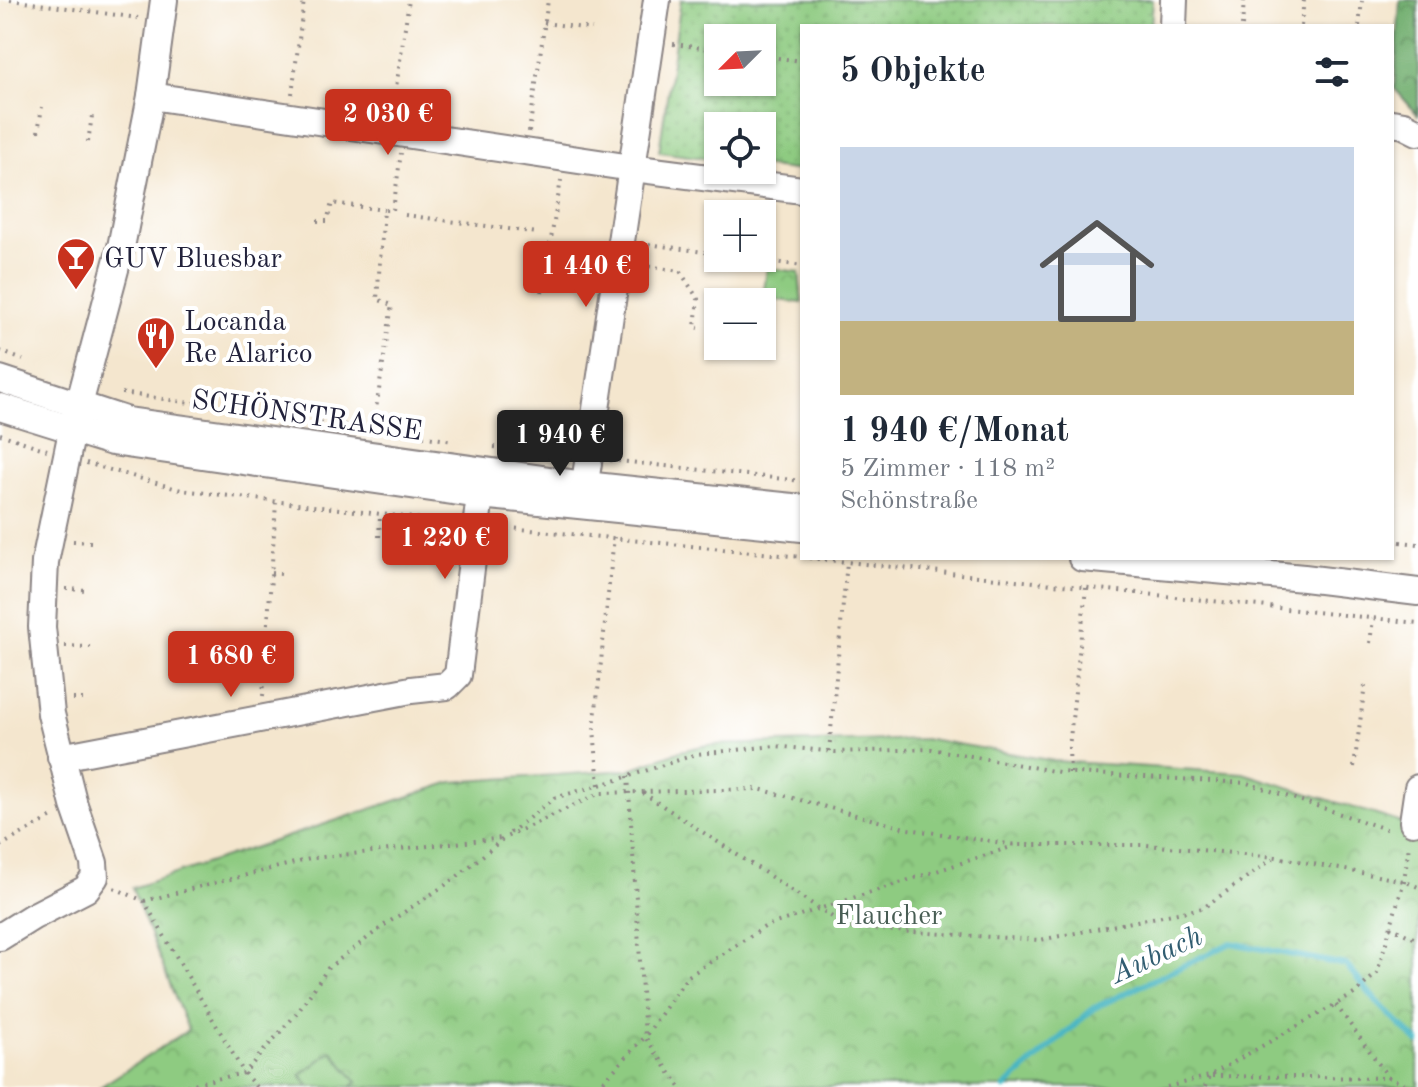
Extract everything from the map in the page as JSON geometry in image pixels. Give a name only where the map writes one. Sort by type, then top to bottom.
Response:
[{"type":"street","points":[[583,495],[657,0]]},
{"type":"street","points":[[1173,24],[1174,0]]},
{"type":"street","points":[[0,937],[86,889],[95,877],[94,863],[74,805],[51,714],[42,627],[45,562],[76,419],[121,247],[151,96],[163,11]]},
{"type":"street","points":[[151,96],[632,168],[800,190]]},
{"type":"street","points":[[1394,123],[1418,132]]},
{"type":"street","name":"SCHÖNSTRASSE","points":[[0,379],[76,419]]},
{"type":"street","name":"SCHÖNSTRASSE","points":[[0,407],[76,419],[128,421],[483,471],[583,495],[800,528]]},
{"type":"street","points":[[61,757],[411,690],[447,686],[458,675],[483,471]]},
{"type":"street","name":"SCHÖNSTRASSE","points":[[583,495],[800,508]]},
{"type":"street","points":[[1072,574],[1127,560],[1418,592]]},
{"type":"street","points":[[1257,560],[1304,578]]},
{"type":"street","points":[[1411,829],[1418,788]]},
{"type":"path","points":[[10,0],[64,8],[163,11]]},
{"type":"path","points":[[64,8],[65,0]]},
{"type":"path","points":[[291,95],[304,0]]},
{"type":"path","points":[[393,109],[409,0]]},
{"type":"path","points":[[529,127],[548,0]]},
{"type":"path","points":[[1242,24],[1244,0]]},
{"type":"path","points":[[1301,24],[1304,0]]},
{"type":"path","points":[[1359,24],[1362,1]]},
{"type":"path","points":[[544,23],[592,29]]},
{"type":"path","points":[[675,45],[704,48]]},
{"type":"path","points":[[776,58],[800,61]]},
{"type":"path","points":[[38,132],[42,107]]},
{"type":"path","points":[[88,142],[92,116]]},
{"type":"path","points":[[317,221],[327,221],[332,203],[393,210],[401,152]]},
{"type":"path","points":[[542,292],[564,158]]},
{"type":"path","points":[[373,429],[392,305],[377,299],[384,210]]},
{"type":"path","points":[[405,215],[538,233]]},
{"type":"path","points":[[635,242],[704,252]]},
{"type":"path","points":[[776,262],[800,266]]},
{"type":"path","points":[[633,264],[680,271],[698,299],[695,327],[699,328]]},
{"type":"path","points":[[0,351],[34,364]]},
{"type":"path","points":[[0,434],[76,419],[123,393],[459,442]]},
{"type":"path","points":[[76,419],[171,487],[380,516],[800,557]]},
{"type":"path","points":[[483,471],[589,458],[800,481]]},
{"type":"path","points":[[171,487],[172,475]]},
{"type":"path","points":[[261,719],[276,503]]},
{"type":"path","points":[[379,537],[380,516]]},
{"type":"path","points":[[431,543],[433,521]]},
{"type":"path","points":[[600,793],[594,729],[614,537]]},
{"type":"path","points":[[1394,541],[1418,544]]},
{"type":"path","points":[[828,560],[1017,577],[1072,574],[1086,588],[1418,623]]},
{"type":"path","points":[[829,752],[847,562]]},
{"type":"path","points":[[271,573],[282,574]]},
{"type":"path","points":[[1070,773],[1069,748],[1086,588]]},
{"type":"path","points":[[1370,643],[1373,619]]},
{"type":"path","points":[[267,640],[277,640]]},
{"type":"path","points":[[1354,767],[1365,685]]},
{"type":"path","points":[[179,1087],[244,1073],[298,1012],[328,968],[386,924],[453,880],[554,798],[697,754],[775,746],[829,752],[932,749],[1070,773],[1247,783],[1411,829],[1404,881],[1377,973],[1354,994],[1209,1076],[1167,1087]]},
{"type":"path","points":[[628,776],[645,1037],[680,1087]]},
{"type":"path","points":[[144,901],[314,858],[504,838],[600,793],[759,789],[908,829],[1016,845],[1146,845],[1276,857],[1404,881],[1418,887]]},
{"type":"path","points":[[641,792],[849,928],[1040,940],[1203,908],[1276,857]]},
{"type":"path","points":[[0,846],[74,805]]},
{"type":"path","points":[[601,1085],[645,1037],[687,977],[766,926],[1016,845]]},
{"type":"path","points":[[95,877],[144,901],[244,1073],[256,1087]]},
{"type":"path","points":[[1390,927],[1418,940]]},
{"type":"path","points":[[1335,1005],[1389,1078]]},
{"type":"path","points":[[1209,1076],[1389,1078],[1410,1087]]},
{"type":"path","points":[[1205,1087],[1209,1076]]},
{"type":"green space","points":[[681,0],[1153,0],[1151,24],[800,24],[800,171],[776,168],[776,112],[704,112],[704,158],[659,152]]},
{"type":"green space","points":[[1400,0],[1418,0],[1418,115],[1394,88]]},
{"type":"green space","points":[[776,269],[799,272],[800,303],[776,300],[776,288],[764,288],[766,272],[776,272]]},
{"type":"green space","name":"Flaucher","points":[[929,739],[1054,761],[1243,773],[1418,828],[1418,1087],[100,1087],[188,1030],[132,888],[452,782],[628,770],[680,751],[707,745]]},
{"type":"green space","points":[[332,1051],[357,1082],[351,1087],[310,1087],[301,1075]]},
{"type":"waterway","name":"Aubach","points":[[1005,1087],[1094,1008],[1231,943],[1346,965],[1377,1002],[1418,1042]]},
{"type":"place","name":"GUV Bluesbar","points":[[76,291]]},
{"type":"place","name":"Locanda Re Alarico","points":[[156,370]]}]
